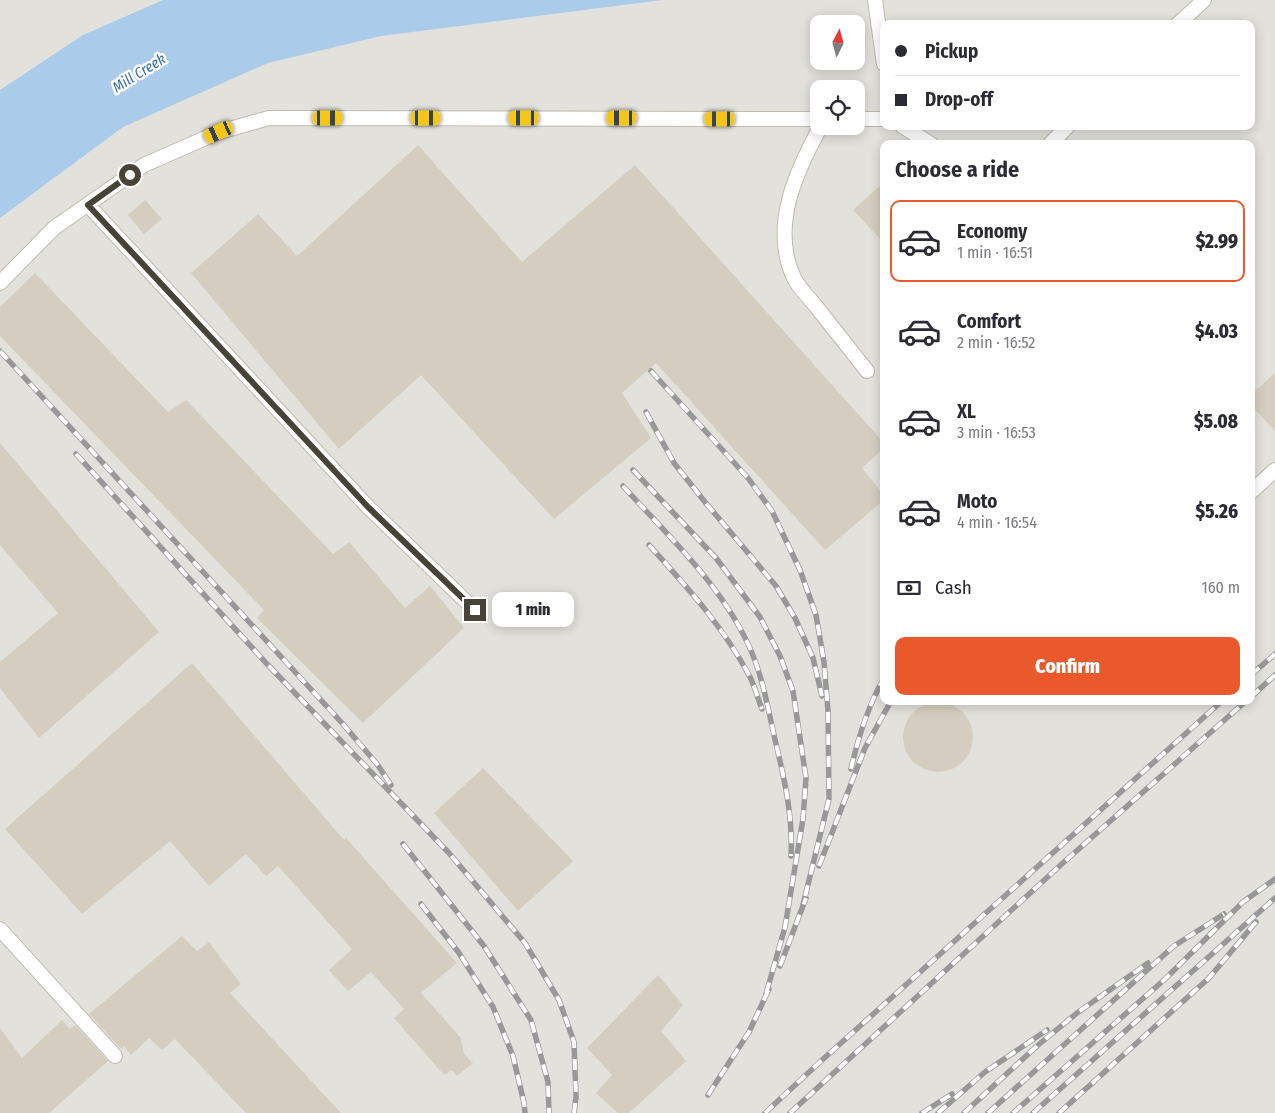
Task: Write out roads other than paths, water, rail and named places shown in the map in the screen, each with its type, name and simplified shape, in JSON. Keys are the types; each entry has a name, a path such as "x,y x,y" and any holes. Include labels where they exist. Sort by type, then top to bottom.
{"lane":[{"path":"875,0 880,30"},
{"path":"1182,20 1204,0"},
{"path":"0,283 54,228 144,165 219,132 269,118 810,119"},
{"path":"865,119 880,119"},
{"path":"908,130 924,140"},
{"path":"1054,140 1064,130"},
{"path":"817,135 796,176 788,204 784,228 786,258 795,280 867,372"},
{"path":"88,205 368,507 475,610"},
{"path":"1255,488 1275,470"},
{"path":"0,929 115,1056"}],"water":[{"name":"Mill Creek","path":"163,0 662,0 381,36 268,63 123,127 0,218 0,90 83,35"}],"railway":[{"path":"0,351 342,723 377,764 391,785"},
{"path":"651,371 748,478 772,511 800,570 816,615 824,662 828,711 829,799 803,905"},
{"path":"646,412 674,463 776,586 795,618 813,658 822,696"},
{"path":"76,454 267,664 449,853 525,943 559,1000 574,1042 576,1097 574,1113"},
{"path":"633,470 716,558 760,617 780,656 793,691 806,778 803,819 785,927 766,994"},
{"path":"623,486 695,564 727,607 741,629 752,653 763,687 785,786 790,814 791,856"},
{"path":"649,545 691,592 728,641 750,677 762,709"},
{"path":"1255,672 1275,654"},
{"path":"1255,693 1275,675"},
{"path":"851,769 864,722 880,686"},
{"path":"819,866 865,748 889,705"},
{"path":"765,1113 1218,705"},
{"path":"790,1113 1064,862 1241,705"},
{"path":"403,844 484,946 531,1020 548,1082 549,1113"},
{"path":"1013,1113 1164,980 1243,902 1275,879"},
{"path":"780,966 806,898"},
{"path":"1033,1113 1275,898"},
{"path":"421,904 459,953 493,1007 513,1056 525,1113"},
{"path":"988,1113 1174,946 1224,914"},
{"path":"1059,1113 1209,978 1256,922"},
{"path":"964,1113 1037,1046 1077,1013 1148,963"},
{"path":"708,1095 749,1032 769,989"},
{"path":"938,1113 985,1072 1047,1030"},
{"path":"922,1113 952,1094"}]}
